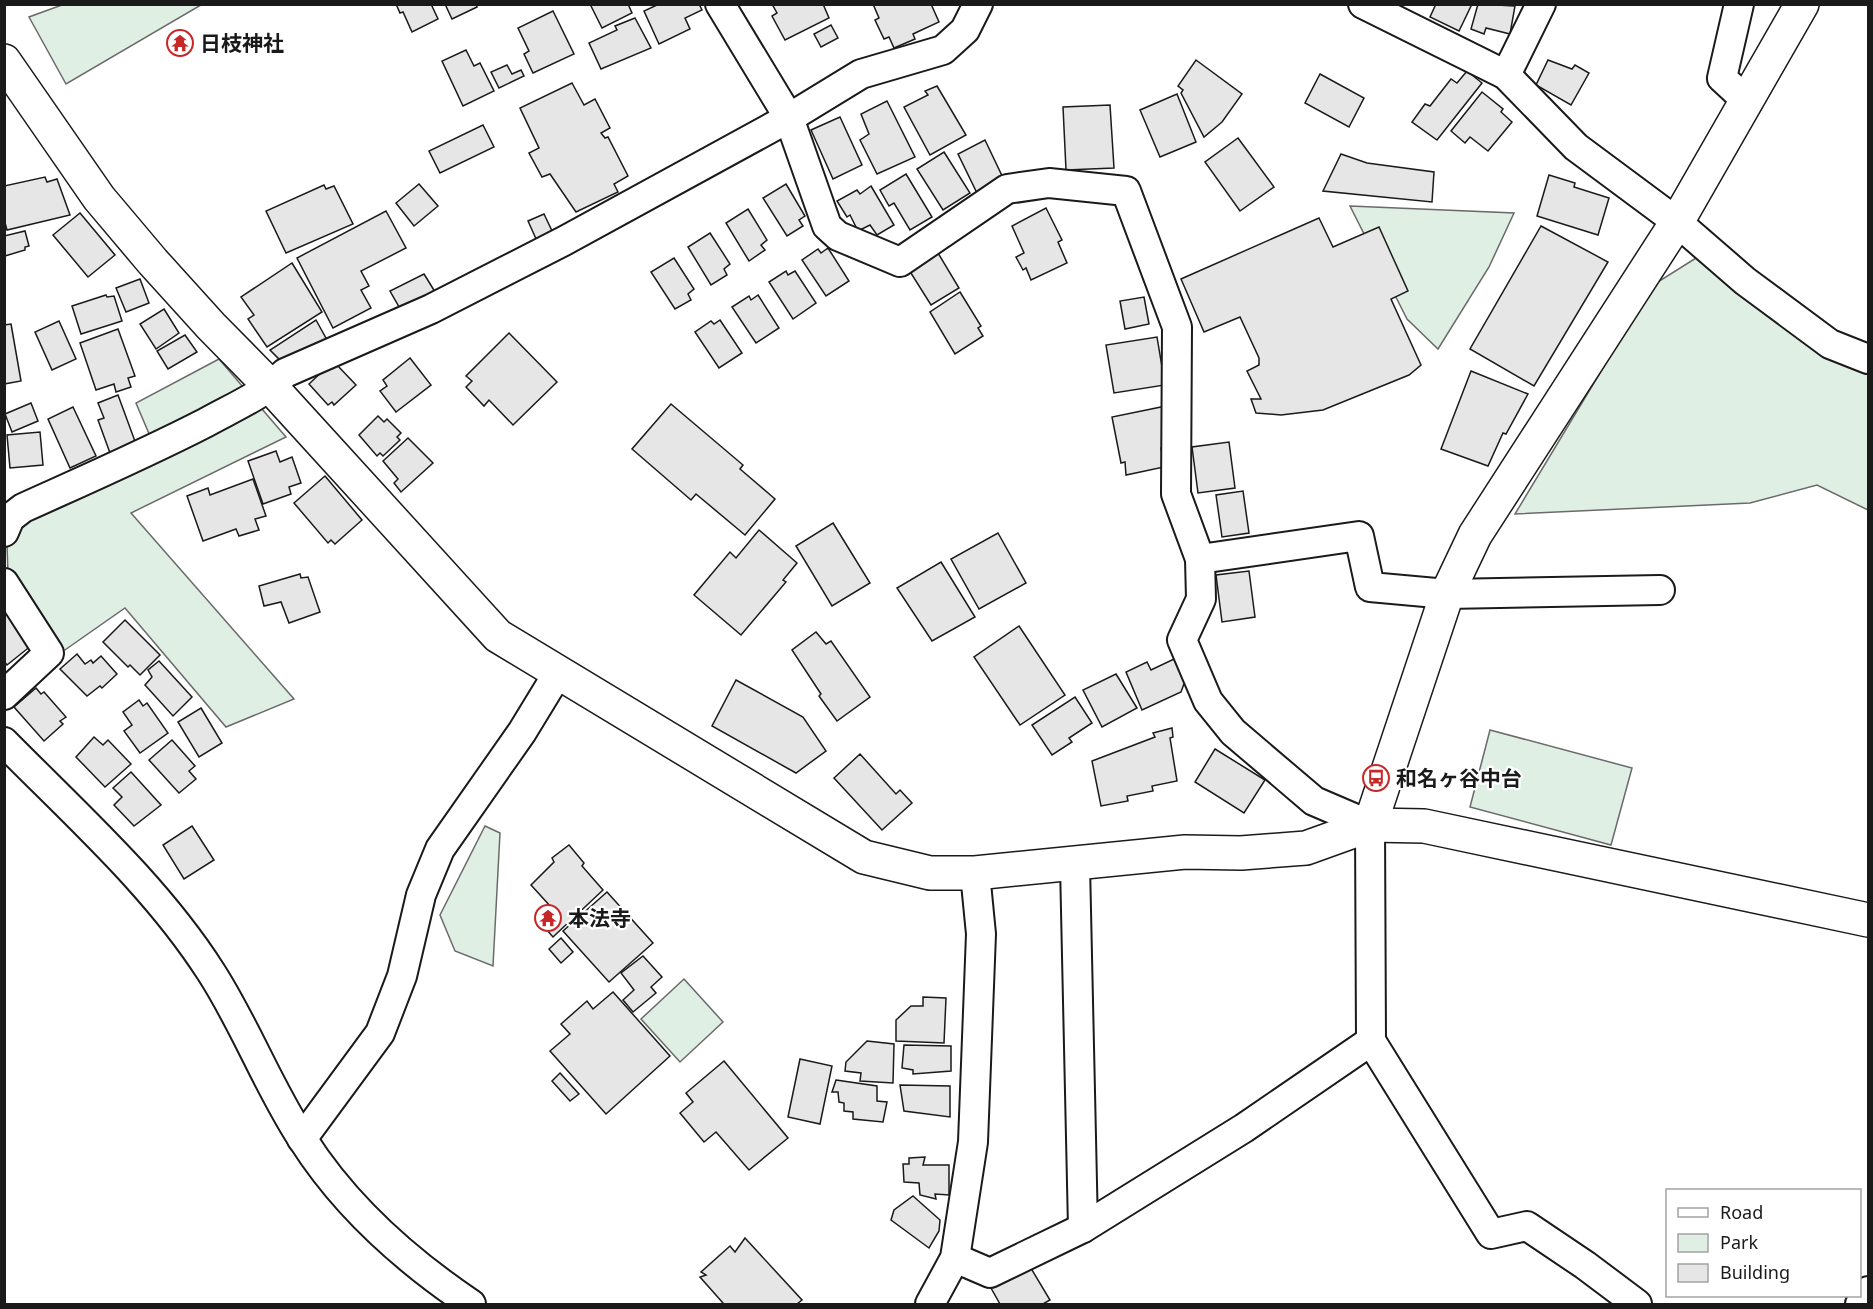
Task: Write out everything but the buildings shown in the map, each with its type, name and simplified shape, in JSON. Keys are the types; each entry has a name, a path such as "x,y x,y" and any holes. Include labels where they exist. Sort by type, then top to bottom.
{"street":[{"path":"720,4 789,118 827,226 838,236 900,262 1007,189 1049,183 1126,191 1176,327 1176,494 1200,559 1201,599 1182,640 1208,702 1233,732 1314,801 1370,825"},
{"path":"4,532 10,518 23,508 153,450 271,387 285,373 431,309 789,118 861,74 943,50 965,30 978,4"},
{"path":"1363,4 1506,75 1576,147 1677,222 1744,281 1830,344 1869,359"},
{"path":"1506,75 1541,4"},
{"path":"1739,4 1722,78 1748,102"},
{"path":"1637,1305 1585,1265 1527,1226 1491,1234 1371,1041 1370,825 1447,594 1486,517 1677,222 1748,102 1802,4"},
{"path":"4,60 99,198 211,326 271,387 498,636 864,857 930,873 975,873 1075,865 1185,852 1241,853 1306,848 1370,825 1424,826 1869,920"},
{"path":"1200,559 1359,536 1370,587 1447,594 1660,590"},
{"path":"4,583 49,653 4,695"},
{"path":"302,1139 380,1033 402,976 421,895 440,849 522,732 558,673"},
{"path":"4,742 134,875 211,971 302,1139 332,1180 373,1225 438,1282 471,1305"},
{"path":"1075,865 1083,1228"},
{"path":"930,1305 955,1258 973,1142 981,934 975,873"},
{"path":"955,1258 990,1273 1083,1228 1244,1128 1371,1041"},
{"path":"1860,1305 1869,1291"}],"green space":[{"path":"62,5 201,5 66,84 29,17"},
{"path":"1350,206 1514,213 1489,267 1438,349 1407,319"},
{"path":"1696,258 1823,352 1868,370 1868,510 1817,485 1750,503 1515,514 1653,285"},
{"path":"219,359 286,437 131,513 294,699 226,727 125,608 62,652 8,574 7,545 17,521 158,455 136,403"},
{"path":"1490,730 1632,768 1611,845 1470,807"},
{"path":"485,826 500,833 493,966 455,951 440,915"},
{"path":"684,979 723,1022 680,1062 641,1019"}],"place":[{"name":"日枝神社","path":"180,43"},
{"name":"和名ヶ谷中台","path":"1376,778"},
{"name":"本法寺","path":"548,918"}]}
